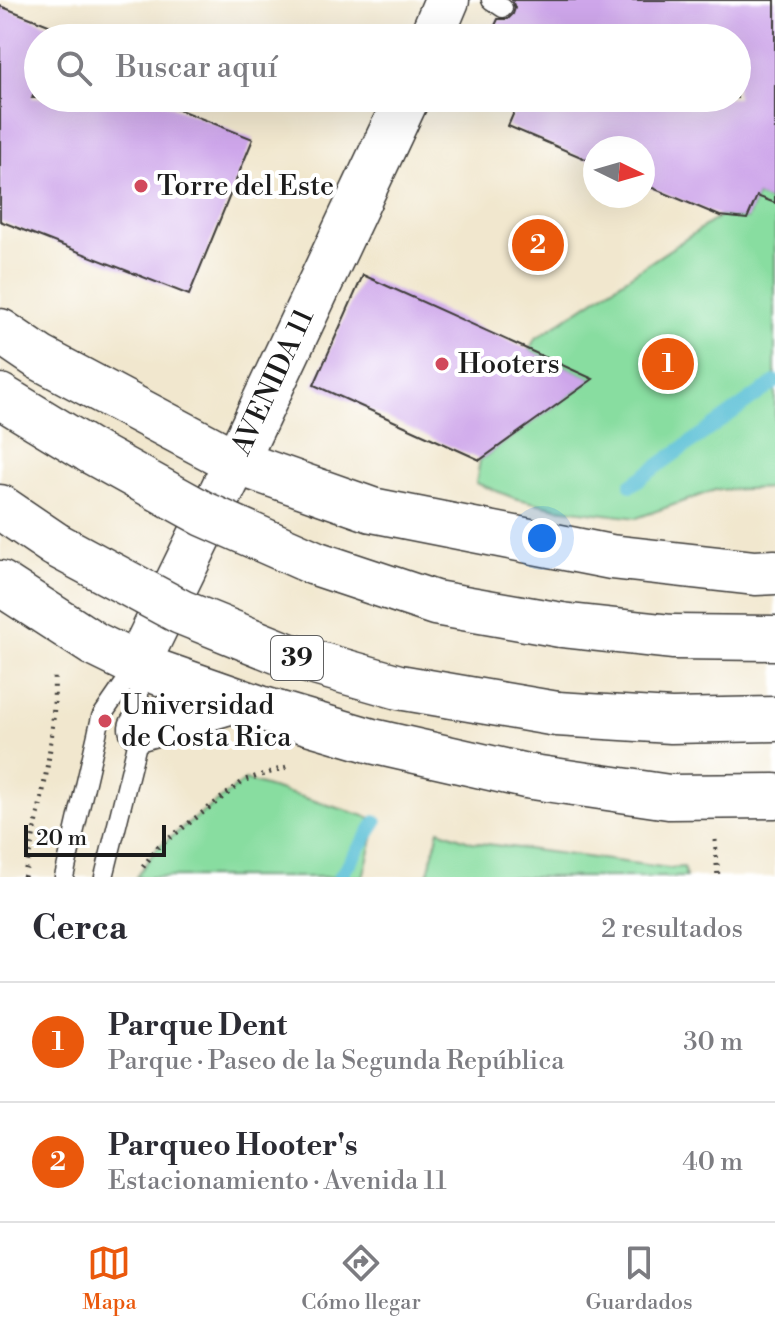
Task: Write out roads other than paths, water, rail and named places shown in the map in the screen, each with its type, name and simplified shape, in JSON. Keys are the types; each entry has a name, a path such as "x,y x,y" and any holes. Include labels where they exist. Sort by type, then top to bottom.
{"main road":[{"path":"437,24 447,0"},
{"name":"AVENIDA 11","path":"137,665 400,112"},
{"path":"0,331 40,358 236,462 372,510 611,557 755,573 775,572"},
{"path":"0,396 92,452 204,514 315,563 435,603 561,625 672,637 775,638"},
{"name":"39","path":"0,507 56,545 181,612 287,655 399,687 557,714 671,721 775,719"},
{"path":"0,583 94,644 137,665 236,700 372,741 526,776 669,797 775,796"},
{"path":"141,728 236,700"}],"lane":[{"path":"104,877 141,728 137,665"},
{"path":"64,877 101,717 137,665"}],"waterway":[{"path":"631,485 775,382"},
{"path":"340,877 376,822"}],"place":[{"name":"Torre del Este","path":"141,186"},
{"name":"Parqueo Hooter's","path":"538,245"},
{"name":"Hooters","path":"442,364"},
{"name":"Parque Dent","path":"668,364"},
{"name":"Universidad de Costa Rica","path":"105,721"}]}
